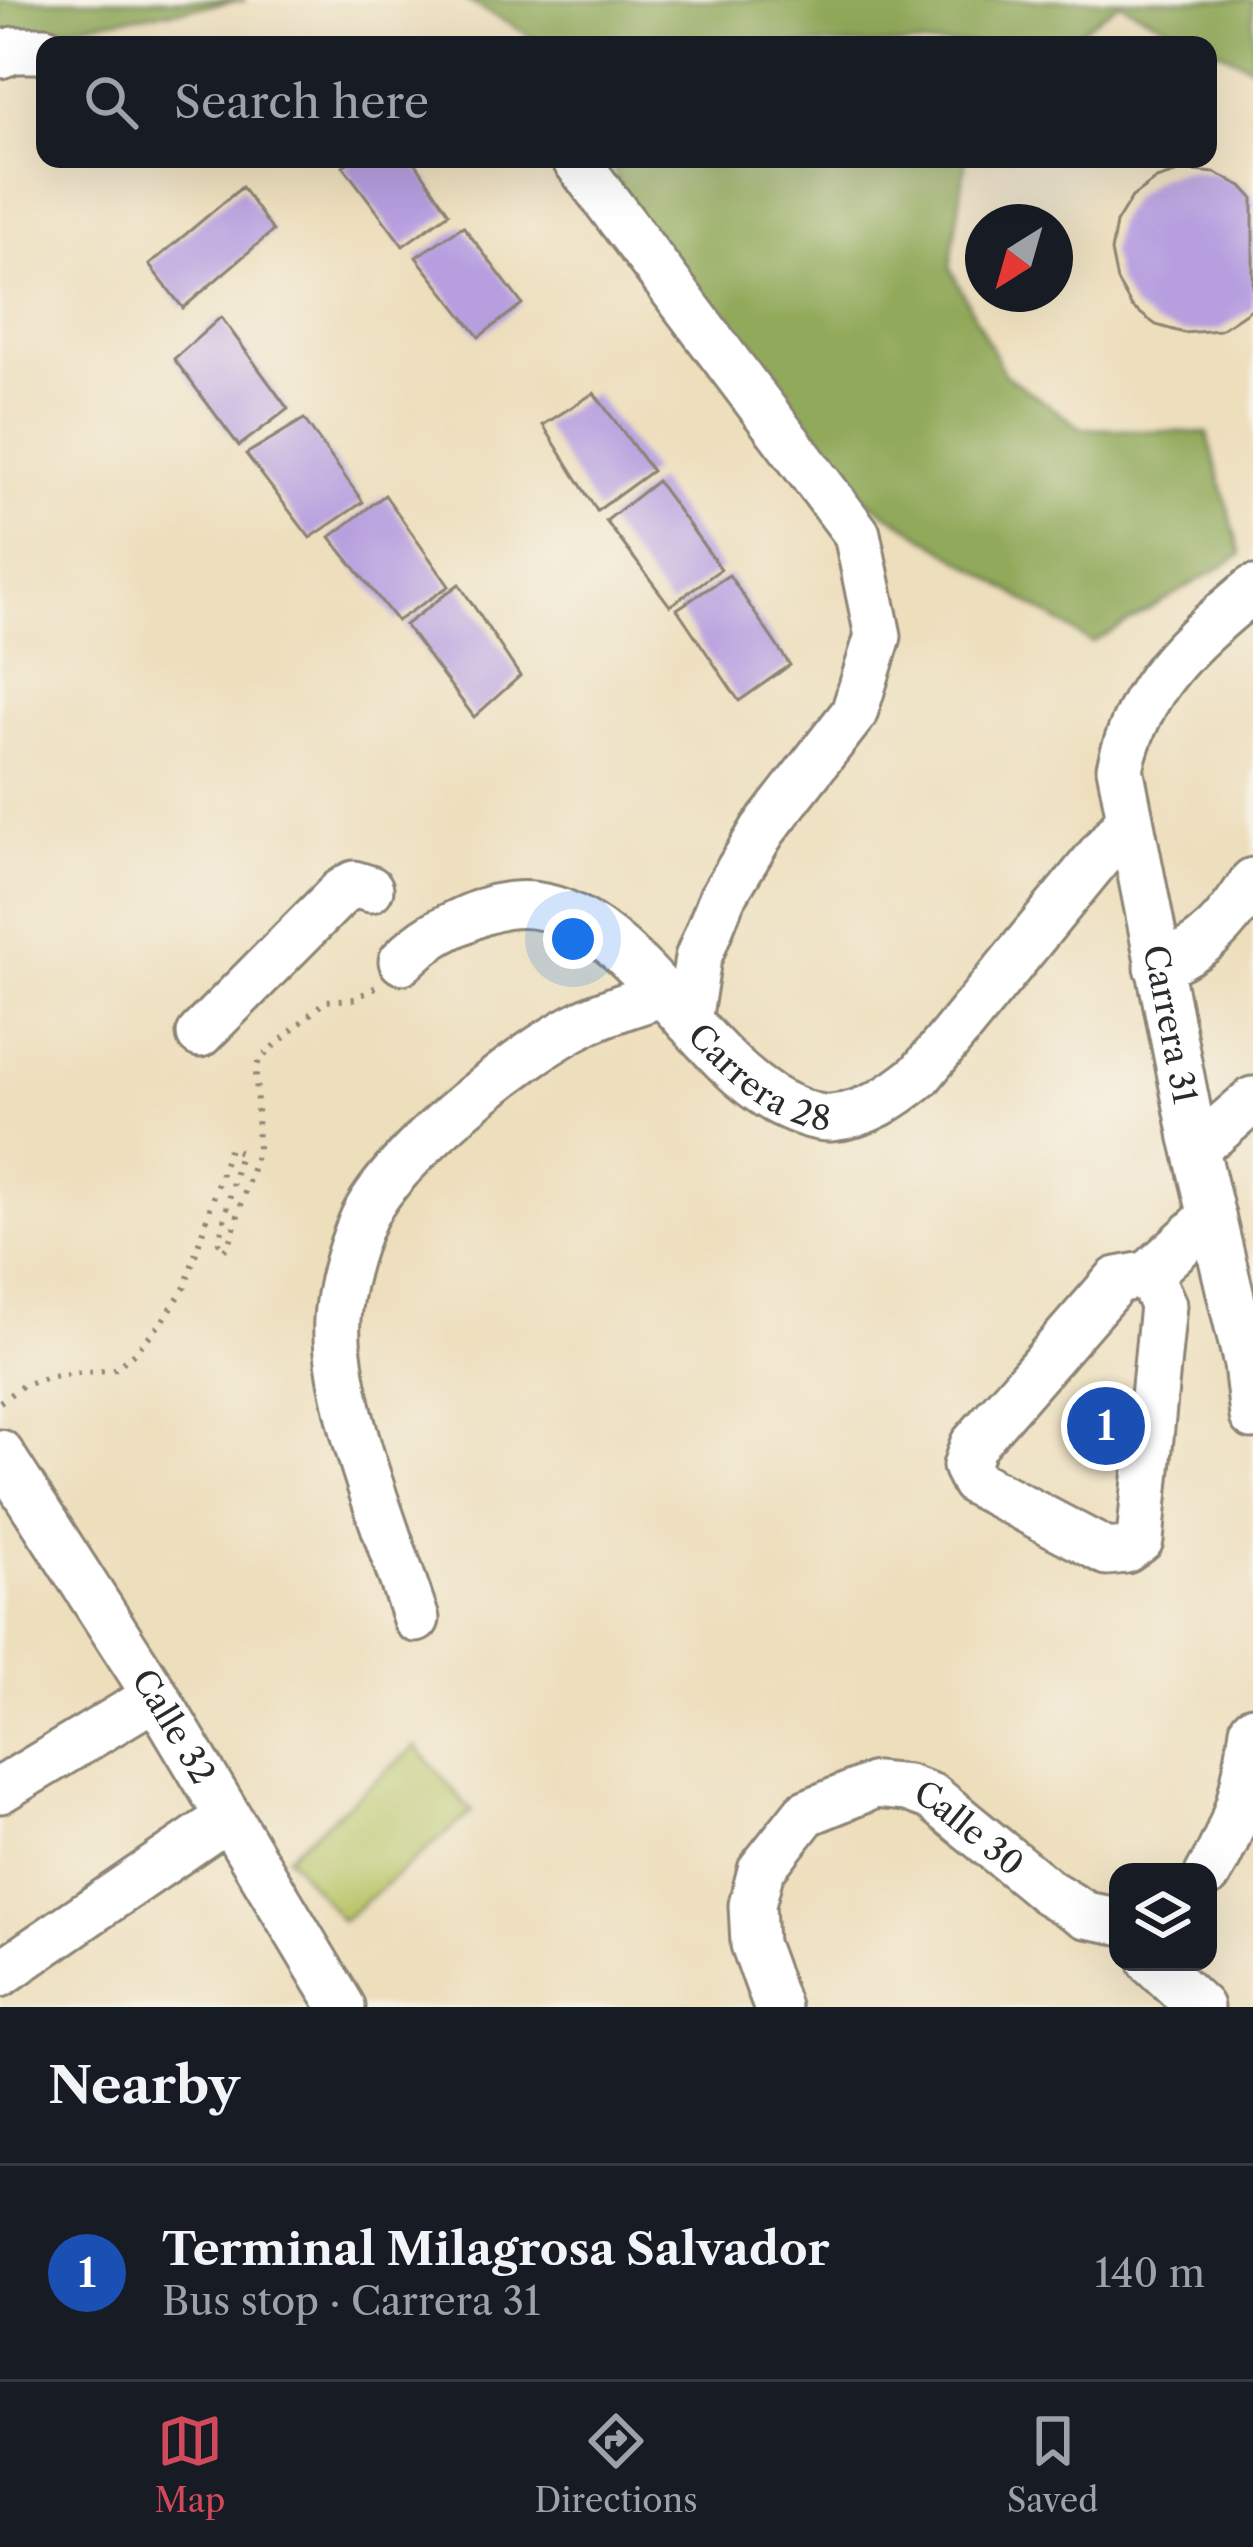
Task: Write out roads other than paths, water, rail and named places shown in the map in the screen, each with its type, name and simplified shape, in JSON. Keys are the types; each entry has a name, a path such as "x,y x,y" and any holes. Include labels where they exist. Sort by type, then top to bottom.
{"street":[{"path":"0,55 36,50"},
{"path":"416,1619 354,1427 340,1358 337,1318 363,1219 395,1173 516,1061 585,1022 675,1007 722,898 764,830 854,713 878,636 857,534 582,168"},
{"name":"Carrera 31","path":"1253,589 1184,646 1129,731 1120,768 1193,1137 1247,1364 1253,1416"},
{"name":"Carrera 28","path":"402,961 422,940 485,910 513,903 556,910 590,925 621,949 760,1094 826,1118 858,1113 889,1100 920,1075 1128,821"},
{"path":"1158,967 1203,945 1253,880"},
{"path":"200,1034 340,892 354,884 370,889"},
{"path":"1193,1137 1214,1134 1253,1100"},
{"path":"1149,1274 1162,1305 1140,1540 1126,1550 1107,1552 974,1482 966,1466 973,1445 1117,1280 1149,1274 1212,1216"},
{"name":"Calle 32","path":"0,1453 16,1508 156,1696 342,2007"},
{"path":"0,1790 156,1696"},
{"path":"1215,1863 1229,1840 1244,1792 1253,1729"},
{"name":"Calle 30","path":"777,2007 754,1945 752,1905 761,1870 806,1814 875,1785 907,1788 932,1797 1048,1892 1085,1915 1109,1919"},
{"path":"0,1974 226,1819"},
{"path":"1161,1971 1199,2007"}],"place":[{"name":"Terminal Milagrosa Salvador","path":"1106,1426"}]}
